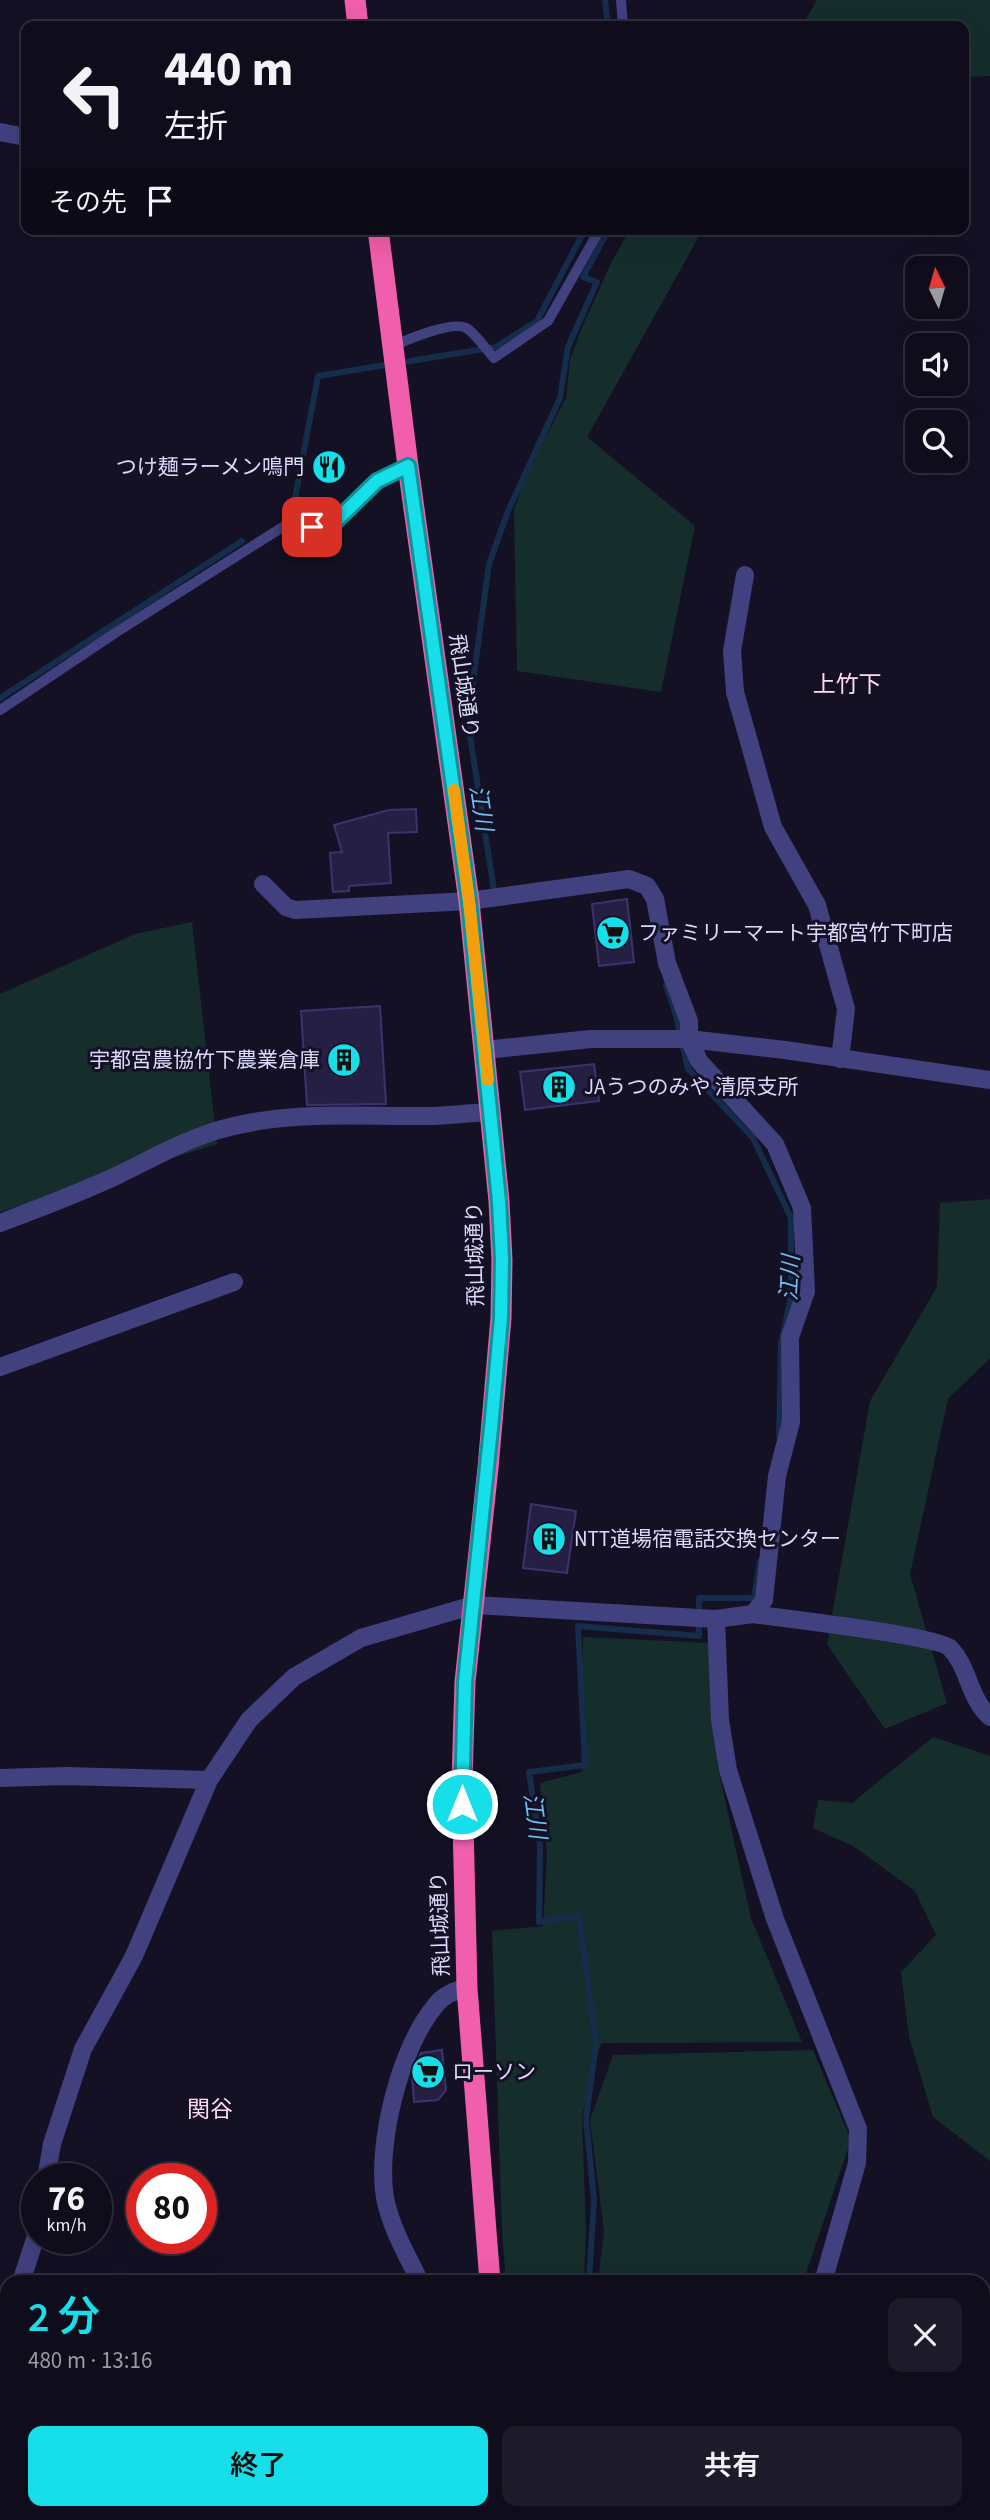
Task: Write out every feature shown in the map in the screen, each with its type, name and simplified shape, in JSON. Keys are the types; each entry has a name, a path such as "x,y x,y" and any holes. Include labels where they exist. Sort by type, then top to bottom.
{"highway":[{"path":"355,0 357,21"},
{"name":"飛山城通り","path":"379,235 469,901 502,1248 501,1318 465,1682 462,1781 467,1988 490,2275"}],"street":[{"path":"0,132 21,136"},
{"path":"745,575 732,651 735,692 773,827 817,905 821,918 846,1009 840,1059"},
{"path":"263,884 286,907 295,910 469,901 629,879 647,886 655,899 667,963 690,1021 689,1039 699,1061 775,1144 802,1208 806,1291 790,1337 791,1422 777,1476 764,1600 753,1614"},
{"path":"485,1050 591,1039 689,1039 785,1049 990,1080"},
{"path":"0,1223 56,1202 165,1150 217,1130 287,1117 356,1114 432,1116 491,1112"},
{"path":"0,1367 234,1282"},
{"path":"49,2163 52,2144 83,2049 134,1956 209,1780 249,1720 293,1677 361,1638 474,1605 716,1619 753,1614 897,1634 947,1645 960,1659 981,1709 990,1717"},
{"path":"716,1619 720,1720 727,1770 775,1919 859,2129 857,2163 825,2275"},
{"path":"0,1778 66,1776 209,1780"},
{"path":"417,2275 394,2228 385,2198 383,2161 395,2090 412,2041 436,2004 455,1991 467,1988"},
{"path":"23,2275 30,2254"}],"lane":[{"path":"621,0 623,21"},
{"path":"393,346 458,325 467,328 494,358 548,321 597,235"},
{"path":"0,710 277,530 286,525 332,525 377,481 408,466"}],"green space":[{"path":"817,0 990,0 990,76 969,77 969,21 805,21"},
{"path":"627,235 700,235 587,437 695,526 661,692 517,671 514,509 530,467 566,398 570,360 611,263"},
{"path":"192,922 217,1144 0,1212 0,994 135,934"},
{"path":"990,1199 990,1358 948,1399 910,1574 947,1703 885,1729 827,1644 870,1401 937,1287 940,1203"},
{"path":"583,1637 709,1643 718,1768 751,1918 802,2042 601,2043 582,2116 586,2230 584,2275 505,2275 492,1931 543,1926 547,1854 540,1783 582,1772"},
{"path":"933,1737 990,1756 990,2161 933,2117 909,2037 901,1972 936,1935 915,1891 853,1846 813,1828 818,1800 852,1803"},
{"path":"813,2050 851,2140 805,2275 599,2275 604,2231 590,2120 613,2055"}],"building":[{"path":"416,809 417,832 388,833 391,883 349,886 349,891 333,892 330,853 342,852 334,825 389,810"},
{"name":"ファミリーマート宇都宮竹下町店","path":"627,899 634,962 599,966 592,904"},
{"name":"宇都宮農協竹下農業倉庫","path":"380,1006 386,1104 307,1105 301,1011"},
{"name":"JAうつのみや 清原支所","path":"594,1064 599,1101 525,1110 520,1072"},
{"name":"NTT道場宿電話交換センター","path":"531,1504 576,1511 567,1573 523,1568"},
{"name":"ローソン","path":"442,2050 446,2090 438,2100 414,2102 412,2076 421,2053"}],"waterway":[{"name":"江川","path":"605,0 607,21"},
{"path":"293,509 318,376 496,347 537,321 582,235"},
{"name":"江川","path":"495,897 469,729 489,564 508,511 560,398 568,347 597,282 583,277 606,235"},
{"path":"0,698 242,541"},
{"name":"江川","path":"666,985 688,1069 753,1138 791,1218 791,1296 781,1344 779,1436"},
{"name":"江川","path":"589,2275 594,2199 586,2119 596,2043 579,1916 539,1922 540,1846 529,1772 585,1765 578,1626 699,1636 699,1598 754,1598 760,1561"}],"slow traffic":[{"path":"454,790 488,1080"}],"place":[{"name":"つけ麺ラーメン鳴門","path":"329,467"},
{"name":"ファミリーマート宇都宮竹下町店","path":"613,933"},
{"name":"宇都宮農協竹下農業倉庫","path":"344,1060"},
{"name":"JAうつのみや 清原支所","path":"559,1087"},
{"name":"NTT道場宿電話交換センター","path":"549,1539"},
{"name":"ローソン","path":"428,2072"}],"district":[{"name":"上竹下","path":"847,684"},
{"name":"関谷","path":"210,2109"}],"route":[{"path":"312,527 332,525 377,481 408,466 469,901 489,1091 502,1259 501,1318 465,1682 462,1804"}]}
